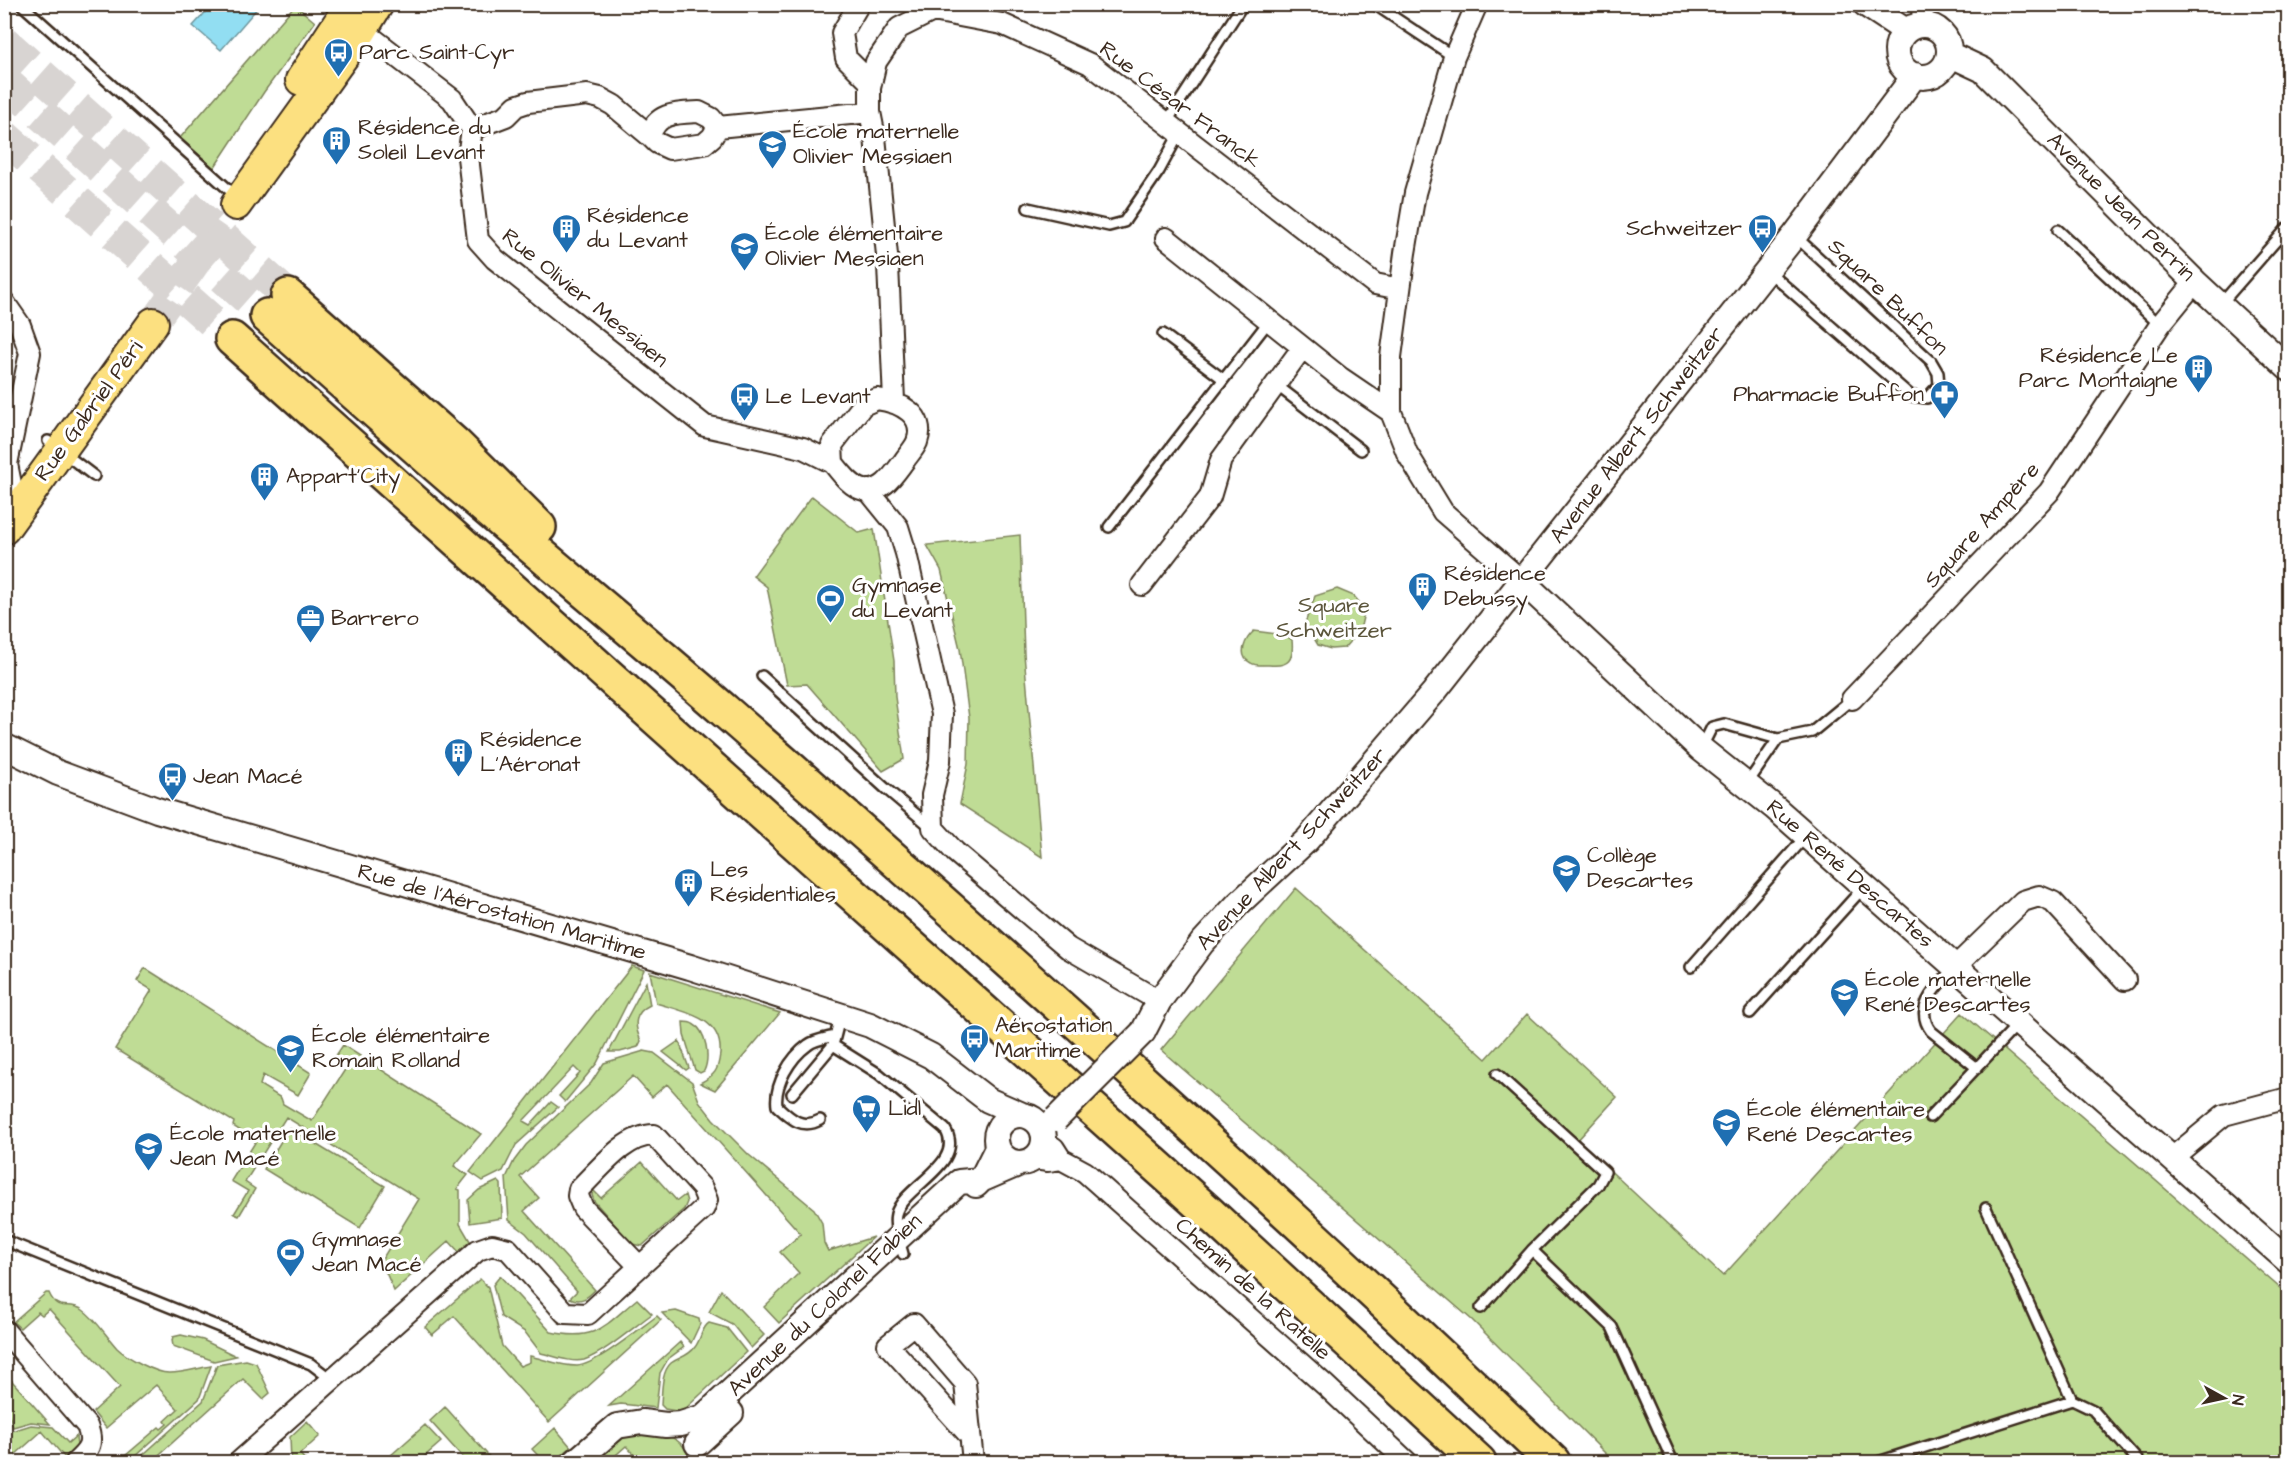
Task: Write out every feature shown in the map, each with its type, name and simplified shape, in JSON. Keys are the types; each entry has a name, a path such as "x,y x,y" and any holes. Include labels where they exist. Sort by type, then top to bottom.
{"highway":[{"path":"278,306 446,474 723,710 1242,1171 1411,1326 1553,1462"},
{"path":"232,339 1199,1204 1479,1462"}],"main road":[{"path":"230,196 359,13 378,4"},
{"name":"Rue Gabriel Péri","path":"4,529 14,496 54,446 146,317"}],"street":[{"path":"859,4 842,33 843,41 846,58 871,83"},
{"path":"1477,4 1454,57 1415,193 1391,357 1391,412 1407,453 1443,512 1522,581"},
{"path":"1865,4 1917,20 1943,33 1947,40 1949,54 1947,62 1937,73 1922,77 1914,75 1902,66 1897,52 1901,37 1917,20"},
{"name":"Rue César Franck","path":"894,401 888,265 870,112 871,83 876,62 899,28 933,11 960,11 1002,24 1090,64 1375,284 1400,289"},
{"path":"359,13 452,99 472,129 506,116 516,106 528,102 587,95 600,98 613,105 657,144 670,149 704,144 718,127"},
{"name":"Avenue Jean Perrin","path":"1949,54 1983,70 2195,282 2289,368"},
{"name":"Avenue Albert Schweitzer","path":"1138,1027 1202,943 1230,913 1307,840 1434,692 1795,235 1914,75"},
{"path":"650,136 657,121 668,114 699,112 711,118 718,127"},
{"path":"718,127 870,112"},
{"name":"Rue Olivier Messiaen","path":"472,129 468,157 478,240 495,258 705,426 832,454"},
{"path":"1166,238 1302,348 1391,412"},
{"name":"Square Ampère","path":"1852,699 2049,492 2160,326 2195,282"},
{"path":"4,302 20,325 30,353 8,464 14,496"},
{"path":"1142,585 1210,497 1221,460 1302,348"},
{"path":"877,399 894,401 916,418 920,430 916,445 893,476 881,487 868,490 858,488 832,454 863,405 877,399"},
{"path":"891,517 893,476"},
{"path":"868,490 898,527 906,553 942,714 940,761 932,795 933,828 956,852 1068,948 1160,1001"},
{"name":"Rue René Descartes","path":"1522,581 1701,749 1747,784 2289,1261"},
{"name":"Rue de l'Aérostation Maritime","path":"4,746 58,773 157,810 690,967 836,1032 890,1035 931,1056 988,1100 993,1114 1032,1131"},
{"path":"1956,966 2023,901 2039,896 2053,902 2125,980"},
{"name":"Avenue du Colonel Fabien","path":"575,1462 617,1426 642,1422 681,1424 703,1417 981,1180 1138,1027"},
{"path":"2172,1158 2224,1115 2289,1098"},
{"name":"Avenue du Colonel Fabien","path":"981,1180 997,1148 996,1136 1032,1131"},
{"name":"Chemin de la Ratelle","path":"1032,1131 1048,1161 1061,1159 1085,1172 1325,1385 1407,1462"},
{"path":"239,1462 478,1250 492,1245 508,1249 565,1313 588,1314 704,1208 707,1200 702,1188 654,1135 643,1135 630,1141 579,1189 578,1196 583,1209 639,1266"},
{"name":"Avenue du Colonel Fabien","path":"666,1425 688,1435 699,1453 901,1246"},
{"path":"970,1436 888,1345 914,1324 965,1383 973,1462"},
{"path":"4,1330 87,1426 92,1438 89,1450 76,1462"}],"lane":[{"path":"21,4 230,196"},
{"path":"1028,208 1109,226 1124,222 1159,171 1173,129 1243,4"},
{"path":"1374,4 1454,57"},
{"path":"2220,305 2289,227"},
{"path":"2058,230 2160,326"},
{"name":"Square Buffon","path":"1767,270 1911,396 1927,398 1939,385 1938,374 1931,361 1795,235"},
{"path":"1109,527 1269,321"},
{"path":"1162,334 1223,379"},
{"path":"1275,384 1361,450"},
{"path":"54,446 94,476"},
{"path":"762,676 885,788 933,828"},
{"path":"1701,749 1712,727 1724,724 1778,739 1812,732 1852,699"},
{"path":"1747,784 1778,739"},
{"path":"1691,967 1806,836"},
{"path":"1750,1013 1864,887"},
{"path":"1956,966 1929,995 1924,1012 1925,1023 1931,1031 1977,1068"},
{"path":"1930,1117 2019,1023"},
{"path":"792,1094 836,1032"},
{"path":"820,1120 808,1125 801,1124 777,1106 775,1094 782,1076 809,1044 836,1032"},
{"path":"836,1032 879,1074 945,1129 950,1137 949,1148 941,1164 898,1206 895,1217 901,1246"},
{"path":"1481,1308 1532,1250 1598,1185 1605,1172 1497,1074"},
{"path":"1986,1208 2072,1400 2093,1410 2139,1462"},
{"path":"4,1240 311,1364 332,1380"},
{"path":"1532,1250 1612,1327 1673,1462"},
{"path":"1878,1462 2072,1400"}],"green space":[{"path":"295,5 315,22 264,92 214,168 180,138"},
{"name":"Gymnase du Levant","path":"812,496 859,533 874,529 894,661 895,697 904,759 883,771 807,684 787,685 767,587 753,576"},
{"path":"1020,535 1024,654 1042,857 960,804 968,764 969,718 960,649 941,570 927,545"},
{"name":"Square Schweitzer","path":"1337,589 1354,596 1365,609 1360,630 1344,648 1331,649 1318,645 1305,623 1315,596"},
{"path":"1254,631 1285,635 1292,640 1292,653 1289,661 1281,665 1260,665 1246,660 1244,647"},
{"path":"1296,888 1486,1059 1527,1014 1617,1097 1576,1142 1601,1162 1723,1276 1962,1013 2288,1295 2288,1462 1614,1462 1472,1320 1161,1050"},
{"path":"632,966 644,970 597,1063 565,1102 559,1096 580,1073 574,1067 523,1121 530,1125 551,1102 558,1107 516,1145 503,1171 483,1181 470,1172"},
{"name":"École élémentaire Romain Rolland","path":"145,968 311,1073 298,1095 263,1075 260,1085 281,1098 283,1104 312,1121 348,1065 335,1057 343,1045 481,1134 454,1166 468,1175 457,1189 460,1190 460,1224 470,1241 459,1252 449,1241 394,1291 381,1261 419,1199 286,1117 245,1182 255,1189 239,1216 234,1214 248,1191 231,1181 256,1141 233,1126 234,1122 115,1049 152,990 137,981"},
{"path":"650,972 780,1013 715,1090 700,1083 715,1072 718,1065 719,1042 715,1032 700,1018 656,1003"},
{"path":"646,982 650,1005 640,1012 636,1020 641,1041 638,1047 620,1052 609,1052"},
{"path":"683,1022 698,1027 706,1045 706,1066 700,1073 695,1070 684,1035"},
{"path":"679,1041 689,1068 686,1070 663,1052"},
{"path":"644,1051 654,1053 692,1082 699,1101 713,1119 749,1155 814,1209 822,1223 824,1243 828,1251 873,1237 779,1323 764,1307 799,1273 780,1252 801,1234 667,1084 652,1097 633,1076 520,1177 539,1198 524,1211 595,1290 581,1300 570,1298 577,1291 526,1233 509,1220 506,1178 514,1161 526,1145 591,1083 604,1063"},
{"path":"289,1128 385,1186 360,1228 264,1169"},
{"path":"642,1162 677,1201 685,1195 687,1202 684,1209 642,1246 632,1244 594,1201 592,1195 593,1190 601,1198"},
{"path":"498,1181 501,1184 502,1218 470,1223 468,1200 479,1190"},
{"path":"500,1276 551,1332 567,1335 590,1333 608,1324 637,1299 652,1314 592,1357 579,1361 562,1359 541,1353 525,1332 501,1317 493,1285"},
{"path":"480,1279 488,1287 502,1346 520,1366 530,1362 530,1356 565,1365 585,1364 606,1353 657,1316 661,1320 549,1422 454,1316 432,1335 425,1327"},
{"path":"721,1290 764,1335 751,1348 732,1324 709,1312"},
{"path":"46,1293 49,1293 52,1299 60,1305 78,1307 83,1310 121,1352 150,1368 170,1373 211,1366 199,1399 134,1457 126,1459 125,1456 159,1427 161,1429 167,1424 165,1421 178,1409 156,1385 106,1428 93,1412 120,1387 49,1309 42,1315 38,1312 20,1328 13,1322"},
{"path":"676,1311 699,1319 700,1324 691,1343 662,1313"},
{"path":"709,1323 727,1328 746,1352 681,1412 665,1409 661,1405 665,1372 671,1363 692,1350"},
{"path":"181,1335 203,1340 236,1356 214,1361 173,1346 173,1337"},
{"path":"680,1342 684,1347 668,1359 660,1373 656,1408 621,1404 609,1406"},
{"path":"246,1360 256,1363 270,1393 263,1399 243,1379 151,1462 135,1462 203,1401 217,1365"},
{"path":"5,1373 50,1424 31,1422 13,1427 5,1403"},
{"path":"445,1407 494,1462 467,1462 430,1421"},
{"path":"307,1421 320,1436 300,1454 307,1462 291,1462 290,1437"},
{"path":"31,1425 53,1427 68,1443 76,1436 77,1446 65,1458 42,1431 5,1462 5,1438 12,1431"},
{"path":"425,1425 441,1442 418,1462 396,1462 390,1456"},
{"path":"555,1428 571,1447 554,1462 544,1462 532,1449"},
{"path":"627,1433 657,1434 674,1439 681,1444 692,1462 641,1462 626,1446 608,1462 582,1462"}],"water":[{"path":"212,5 260,5 221,50 193,26"}],"tunnel":[{"path":"4,42 288,296"},
{"path":"4,81 267,316"},
{"path":"4,136 232,339"},
{"path":"153,323 236,205"}],"place":[{"name":"Parc Saint-Cyr","path":"338,78"},
{"name":"Résidence du Soleil Levant","path":"337,166"},
{"name":"École maternelle Olivier Messiaen","path":"772,170"},
{"name":"Résidence du Levant","path":"566,254"},
{"name":"Schweitzer","path":"1763,254"},
{"name":"École élémentaire Olivier Messiaen","path":"744,272"},
{"name":"Résidence Le Parc Montaigne","path":"2199,394"},
{"name":"Pharmacie Buffon","path":"1945,420"},
{"name":"Le Levant","path":"744,422"},
{"name":"Appart’City","path":"265,502"},
{"name":"Résidence Debussy","path":"1423,612"},
{"name":"Gymnase du Levant","path":"831,624"},
{"name":"Barrero","path":"310,644"},
{"name":"Résidence L'Aéronat","path":"459,778"},
{"name":"Jean Macé","path":"172,802"},
{"name":"Collège Descartes","path":"1566,894"},
{"name":"Les Résidentiales","path":"689,908"},
{"name":"École maternelle René Descartes","path":"1844,1018"},
{"name":"Aérostation Maritime","path":"974,1064"},
{"name":"École élémentaire Romain Rolland","path":"291,1074"},
{"name":"Lidl","path":"867,1134"},
{"name":"École élémentaire René Descartes","path":"1726,1148"},
{"name":"École maternelle Jean Macé","path":"149,1172"},
{"name":"Gymnase Jean Macé","path":"291,1278"}]}
